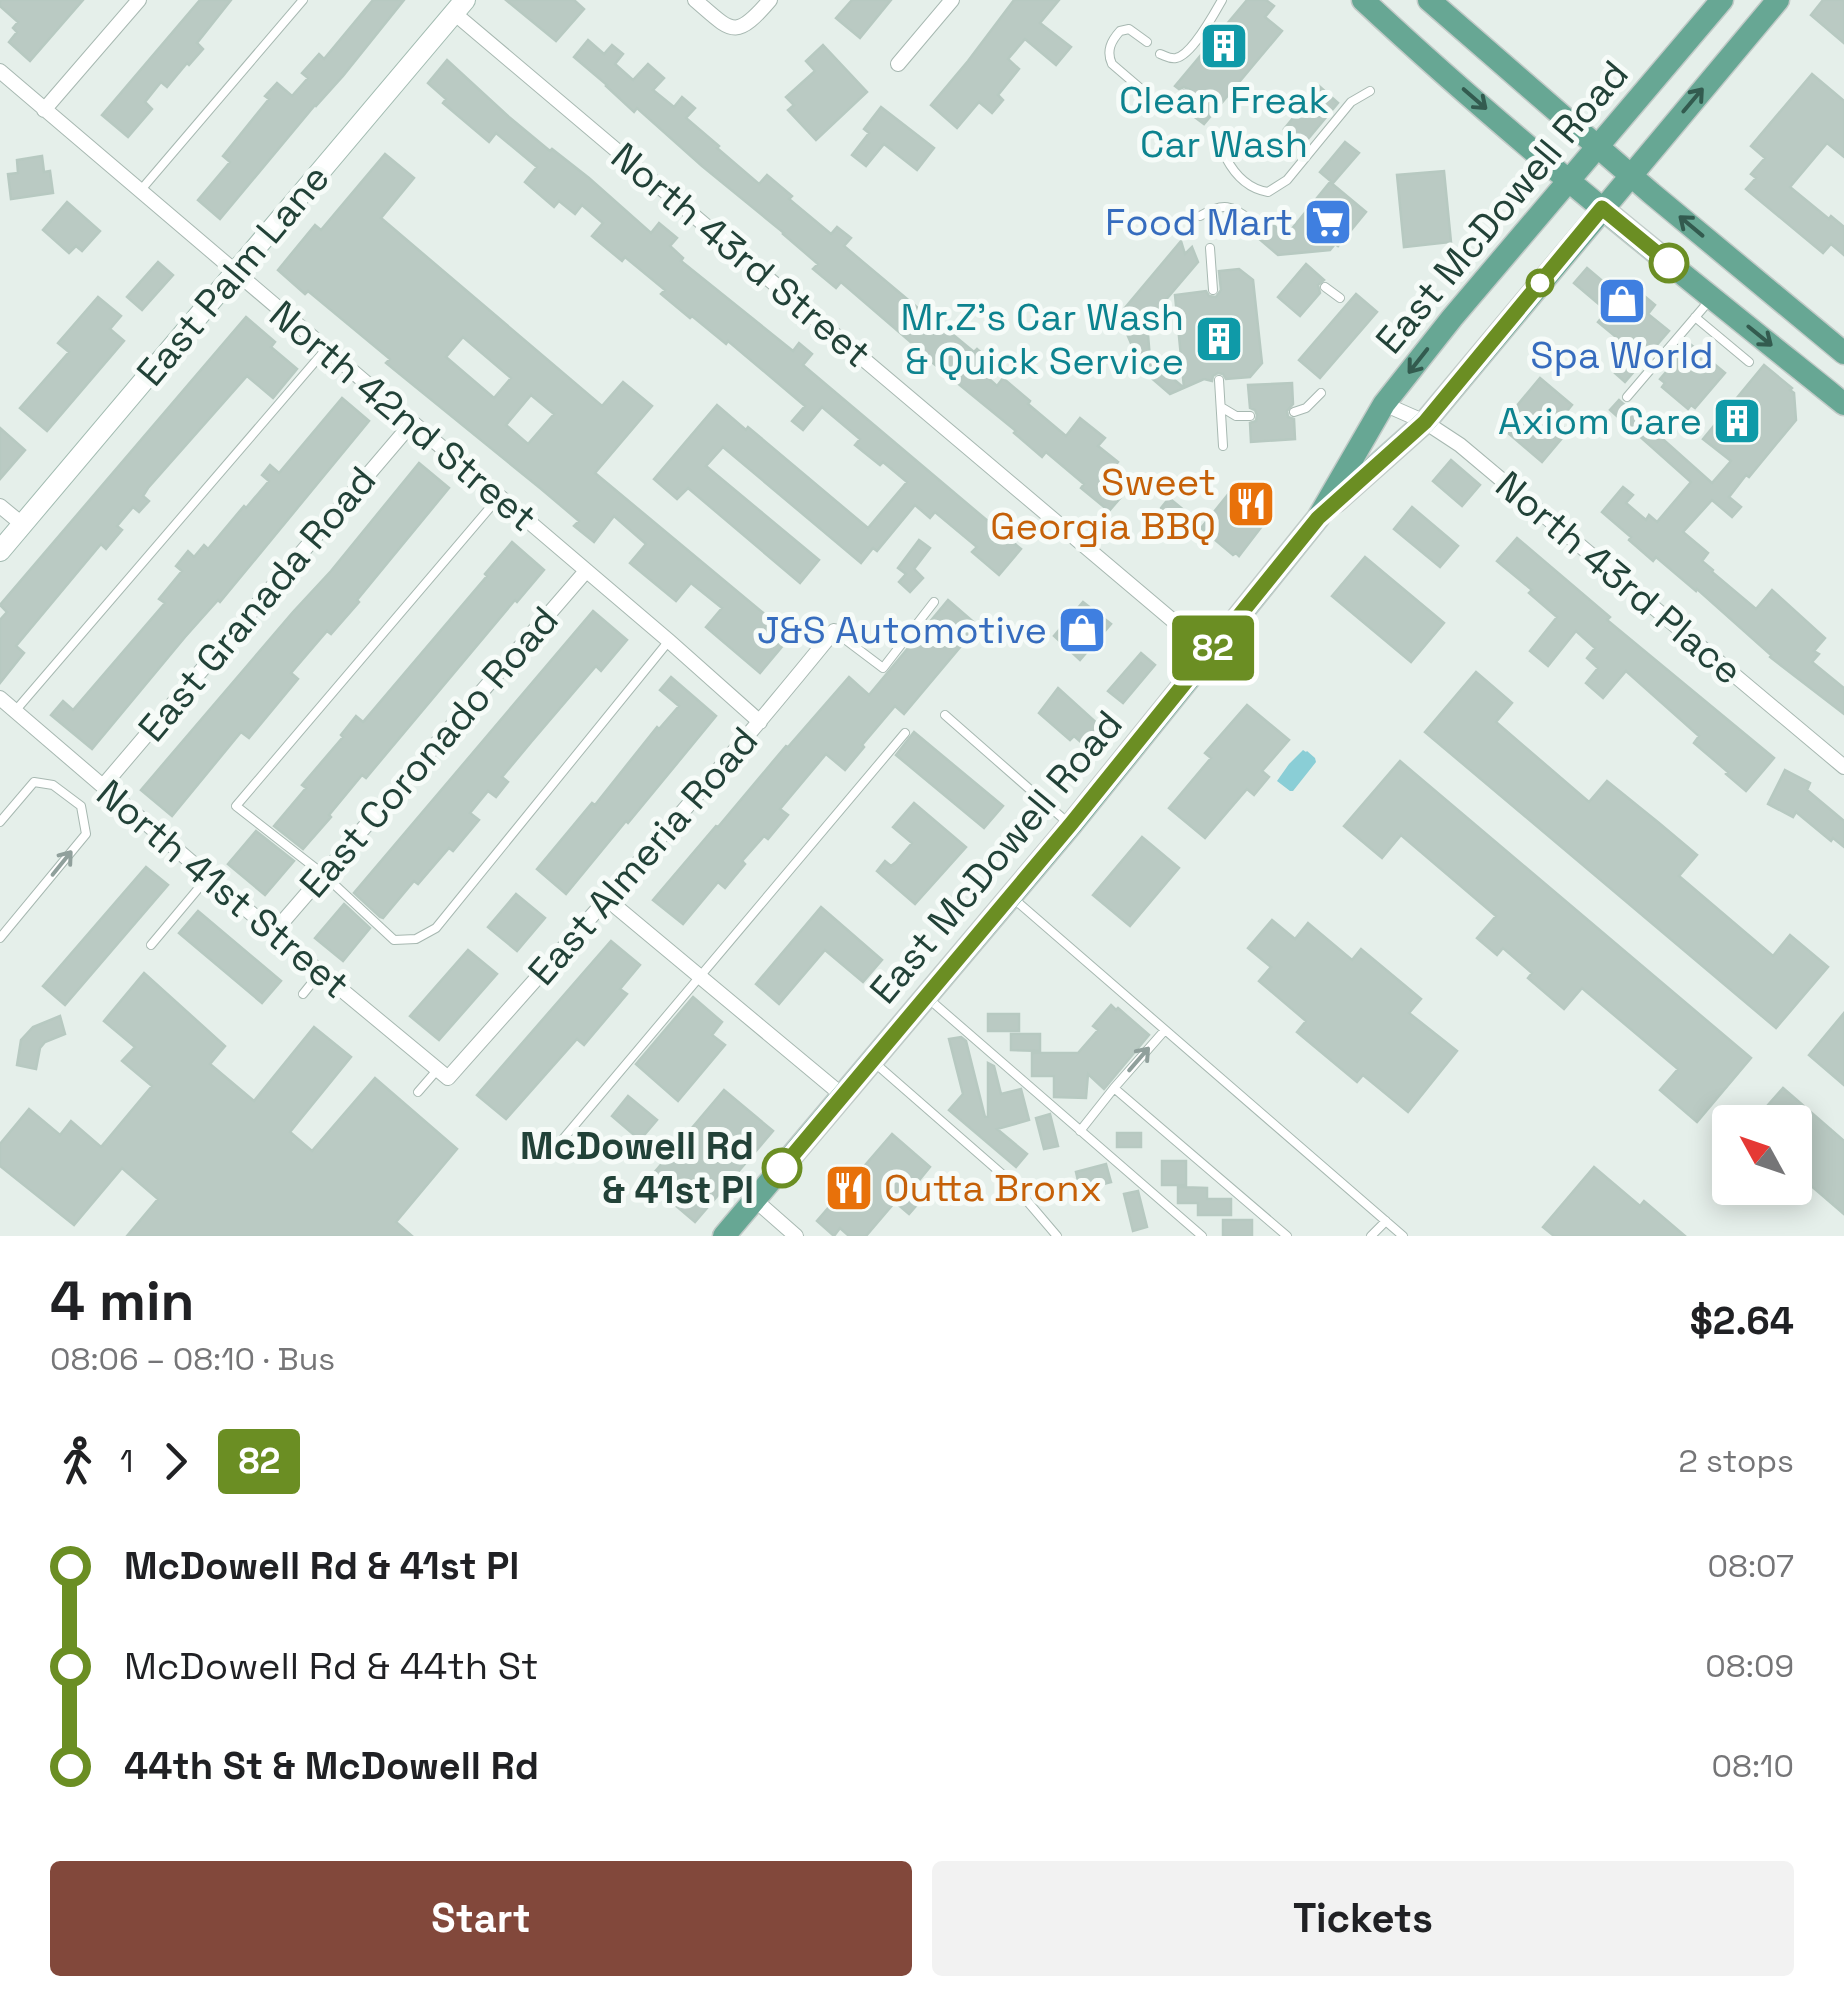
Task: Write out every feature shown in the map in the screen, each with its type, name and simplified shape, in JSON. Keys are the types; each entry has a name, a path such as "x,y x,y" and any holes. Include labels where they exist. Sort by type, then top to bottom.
{"main road":[{"path":"1363,0 1602,208 1844,404"},
{"path":"1429,0 1630,175 1844,353"},
{"name":"East McDowell Road","path":"724,1236 1071,824 1210,652 1318,518 1384,404 1452,318 1722,0"},
{"name":"East McDowell Road","path":"1318,518 1425,422 1778,0"}],"street":[{"path":"44,110 140,0"},
{"path":"695,0 725,26 737,28 750,23 770,0"},
{"path":"898,64 952,0"},
{"name":"East Palm Lane","path":"0,551 460,6"},
{"name":"North 43rd Street","path":"460,6 1210,652"},
{"name":"North 42nd Street","path":"0,71 760,722"},
{"name":"North 43rd Place","path":"1384,404 1425,422 1460,445 1844,768"},
{"name":"East Granada Road","path":"103,786 412,423"},
{"path":"0,506 22,524"},
{"name":"East Coronado Road","path":"273,933 586,571"},
{"name":"East Almeria Road","path":"443,1073 608,900 834,631"},
{"name":"North 41st Street","path":"0,698 320,973 443,1073"},
{"path":"608,900 842,1096"},
{"path":"755,1200 796,1236"}],"lane":[{"path":"140,192 303,0"},
{"path":"1160,54 1178,58 1189,50 1222,0"},
{"path":"1147,42 1129,30 1120,31 1110,48 1112,64 1160,106 1176,104 1185,94"},
{"path":"1233,137 1226,158 1232,170 1258,190 1268,192 1287,180 1351,102 1370,91"},
{"path":"1200,216 1214,208 1232,207 1256,224"},
{"path":"1210,248 1213,290"},
{"path":"1325,287 1340,298"},
{"path":"1627,397 1712,298"},
{"path":"1695,316 1750,362"},
{"path":"16,711 326,349"},
{"path":"1219,380 1223,446"},
{"path":"1294,412 1306,408 1321,394"},
{"path":"1221,407 1236,416 1250,416"},
{"path":"499,497 236,806 323,874 394,940 416,938 436,928 668,641"},
{"path":"834,631 883,668 934,602"},
{"path":"944,715 1071,824"},
{"path":"547,1158 905,733"},
{"path":"0,822 34,782 53,785 80,806 86,834 0,938"},
{"path":"151,945 208,877"},
{"path":"1011,896 1403,1236"},
{"path":"303,994 320,973"},
{"path":"926,996 1202,1236"},
{"path":"1080,1131 1165,1030"},
{"path":"872,1061 1010,1181 1057,1236"},
{"path":"418,1092 443,1073"},
{"path":"1114,1088 1287,1236"},
{"path":"1371,1236 1386,1221"}],"water":[{"path":"1303,750 1316,762 1290,791 1277,781"}],"building":[{"path":"0,0 83,0 30,61 9,42 17,32 13,28 18,22 0,6"},
{"path":"200,0 231,0 197,43 203,49 167,87 161,82 145,102 152,109 128,137 102,115"},
{"path":"373,0 404,0 220,219 198,200 230,162 223,156 269,99 265,96 277,83 292,96 308,78 302,73 319,54 324,59"},
{"path":"506,0 574,0 584,9 556,41"},
{"path":"852,0 891,0 860,38 836,18"},
{"path":"1014,0 1059,0 1040,23 1071,47 1056,65 1025,39 1008,59 1019,69 998,95 1003,100 992,113 979,102 957,128 931,105"},
{"path":"1247,0 1266,0 1274,6 1265,17 1282,31 1204,124 1192,115 1199,106 1190,99 1191,90 1175,86"},
{"path":"1823,0 1844,0 1844,43 1811,15"},
{"path":"588,40 604,54 612,45 623,54 615,64 633,80 648,64 664,78 653,90 674,107 682,97 695,108 686,118 759,184 767,175 831,234 837,227 851,238 844,246 944,330 987,358 978,369 997,386 1003,378 1066,436 1080,418 1105,438 1098,446 1118,462 1110,472 1129,488 1109,511 1081,488 1084,484 1046,452 1042,457 841,282 836,288 813,269 818,264 784,233 637,108 634,112 574,57"},
{"path":"823,45 867,92 816,140 788,110 794,105 786,97 815,71 806,61"},
{"path":"447,60 509,117 589,178 651,233 659,223 677,238 670,246 683,258 681,261 793,351 799,343 812,354 803,365 1021,549 999,575 972,552 977,547 935,512 930,518 915,505 877,551 873,548 861,563 723,447 706,466 819,560 800,583 688,488 677,499 654,479 717,405 868,528 907,482 855,445 860,439 822,407 803,430 792,421 805,406 728,341 726,344 661,294 665,290 625,257 622,261 592,236 603,223 582,205 575,214 559,201 554,207 525,182 537,167 496,133 489,142 443,103 446,99 428,83"},
{"path":"1812,74 1844,101 1844,157 1827,143 1790,187 1844,227 1844,255 1831,244 1823,253 1746,189 1756,178 1751,174 1765,158 1751,146"},
{"path":"1319,86 1338,103 1303,145 1284,129"},
{"path":"881,107 934,148 917,170 884,144 866,166 852,155 869,133 864,129"},
{"path":"1345,142 1359,153 1333,183 1320,172"},
{"path":"385,154 414,178 381,218 602,406 623,382 652,406 595,473 791,636 760,673 706,627 722,608 691,583 676,601 630,563 646,544 614,516 594,542 574,526 579,521 386,363 390,359 278,270 315,225 321,230","holes":["463,337 511,378 494,398 446,357","531,395 554,414 528,444 506,425"]},
{"path":"42,156 44,172 50,171 53,193 11,199 8,174 18,173 17,160"},
{"path":"1444,171 1451,242 1404,247 1397,175"},
{"name":"Food Mart","path":"1330,182 1366,212 1338,246 1278,255 1250,231 1261,229 1263,216 1286,236"},
{"path":"67,202 100,231 82,251 76,246 69,253 43,230"},
{"path":"1181,241 1185,254 1192,247 1198,262 1147,322 1150,359 1184,388 1170,394 1134,363 1133,348 1119,315"},
{"path":"158,262 173,275 142,310 127,297"},
{"path":"1306,264 1324,280 1318,285 1320,293 1300,316 1278,297"},
{"name":"Spa World","path":"1587,268 1620,296 1630,284 1655,305 1648,314 1669,331 1625,382 1615,373 1633,351 1598,322 1607,311 1574,283"},
{"name":"Mr.Z's Car Wash & Quick Service","path":"1239,269 1253,280 1262,363 1250,377 1226,379 1218,373 1212,381 1204,379 1184,388 1175,295 1206,291 1216,297 1221,290 1219,271"},
{"path":"1356,294 1377,312 1320,378 1299,360"},
{"path":"98,297 121,316 110,329 124,341 47,431 20,408 69,352 58,343"},
{"path":"246,317 275,342 271,347 297,369 273,398 247,376 148,488 143,496 149,501 139,512 133,507 117,526 122,530 106,549 101,544 16,646 24,653 0,683 0,620 7,612 0,605"},
{"path":"1690,344 1725,373 1695,408 1691,405 1688,409 1662,387 1665,383 1660,379"},
{"path":"1764,365 1792,388 1796,420 1729,497 1741,507 1732,517 1712,500 1683,532 1708,553 1702,561 1712,572 1756,609 1772,590 1825,638 1814,651 1819,654 1812,662 1844,688 1844,714 1770,657 1697,589 1656,557 1653,561 1602,512 1623,487 1633,495 1626,503 1646,520 1649,515 1657,522 1691,482 1610,410 1619,400 1712,483 1731,461 1703,439"},
{"path":"1540,378 1572,405 1558,422 1568,431 1542,462 1500,426"},
{"path":"1292,383 1293,404 1287,411 1288,417 1294,419 1295,439 1251,442 1250,423 1256,421 1257,415 1250,408 1248,385"},
{"path":"342,398 369,421 92,749 51,715 63,701 73,710 165,603 159,599 182,571 176,566 188,551 194,557 204,545 208,549 269,481 262,475 270,465 279,473"},
{"path":"0,428 25,450 0,479"},
{"path":"1451,460 1480,485 1462,506 1433,481"},
{"path":"419,463 449,488 359,602 331,634 327,631 291,673 298,679 249,738 241,732 172,816 141,790"},
{"path":"1234,487 1269,517 1239,556 1201,528"},
{"path":"1169,498 1196,520 1187,530 1180,532 1163,515 1161,508"},
{"path":"1412,507 1458,546 1440,567 1394,529"},
{"path":"1517,538 1610,617 1607,620 1774,758 1746,791 1694,743 1699,736 1626,671 1603,698 1586,683 1598,668 1587,658 1595,648 1576,631 1548,666 1530,651 1557,617 1497,561"},
{"path":"919,540 930,548 914,569 923,578 910,592 899,582 906,574 898,568"},
{"path":"512,542 544,570 366,778 362,775 303,849 274,826 356,716 363,722"},
{"path":"1365,557 1444,623 1411,662 1332,596"},
{"path":"948,600 978,626 904,714 895,706 845,770 826,754 780,809 788,815 768,839 764,836 742,861 745,864 725,888 718,882 683,924 653,900 849,677 869,695"},
{"name":"J&S Automotive","path":"1083,602 1111,624 1080,660 1054,636"},
{"path":"593,611 627,640 601,671 596,666 532,741 502,777 508,782 496,797 488,791 470,813 479,820 453,851 449,848 418,884 414,881 380,917 354,893"},
{"path":"1141,653 1155,665 1123,703 1108,691"},
{"path":"1476,672 1512,703 1496,722 1589,802 1607,781 1697,855 1679,876 1773,956 1790,935 1828,967 1776,1028 1425,732"},
{"path":"671,677 716,716 566,894 537,869 679,706 660,690"},
{"path":"1058,688 1099,725 1083,744 1074,736 1070,740 1039,713"},
{"path":"1247,705 1289,740 1262,771 1269,777 1254,795 1247,789 1205,838 1169,808 1211,758 1205,753"},
{"path":"914,732 1003,806 984,828 896,755"},
{"path":"1400,761 1751,1058 1697,1122 1660,1090 1678,1069 1582,988 1564,1009 1528,978 1532,973 1503,948 1497,955 1477,938 1496,916 1401,835 1382,858 1344,826"},
{"path":"1785,770 1810,783 1807,790 1844,821 1844,847 1796,812 1793,817 1768,804"},
{"path":"914,803 966,847 915,904 877,871 885,861 891,866 896,862 912,843 893,827"},
{"path":"256,831 294,861 265,895 228,864"},
{"path":"1142,837 1179,868 1130,926 1093,895"},
{"path":"146,867 168,885 65,1005 43,986"},
{"path":"516,894 545,918 517,951 488,927"},
{"path":"344,904 370,928 343,961 315,938"},
{"path":"821,907 882,960 863,982 825,950 779,1004 756,984"},
{"path":"198,911 281,981 262,1003 179,933"},
{"path":"1272,920 1295,939 1308,923 1352,960 1361,949 1421,999 1409,1013 1457,1051 1408,1112 1363,1075 1357,1082 1297,1032 1306,1021 1259,981 1271,967 1248,948"},
{"path":"611,941 640,965 620,989 627,994 584,1045 577,1039 506,1119 477,1095"},
{"path":"468,950 497,974 439,1040 410,1016"},
{"path":"144,973 225,1046 210,1064 254,1101 314,1027 351,1057 290,1132 312,1151 375,1078 457,1149 396,1222 412,1236 127,1236 158,1199 122,1168 74,1225 0,1166 0,1144 29,1109 60,1135 71,1121 101,1147 152,1086 122,1061 135,1047 104,1021"},
{"path":"693,997 722,1022 712,1035 725,1045 678,1101 636,1064"},
{"path":"1111,1005 1149,1035 1104,1089 1088,1074 1086,1098 1054,1097 1054,1076 1032,1076 1032,1053 1078,1053 1098,1030 1093,1026"},
{"path":"1844,1013 1844,1085 1809,1055"},
{"path":"988,1014 1019,1014 1019,1031 988,1031"},
{"path":"60,1016 65,1034 40,1048 36,1069 17,1065 21,1040 33,1027"},
{"path":"1011,1034 1040,1034 1040,1051 1011,1050"},
{"path":"961,1037 966,1041 985,1117 988,1063 994,1066 1001,1094 1021,1089 1029,1120 997,1129 1027,1154 1016,1167 949,1110 963,1094 949,1039"},
{"path":"1783,1088 1803,1105 1768,1105"},
{"path":"724,1090 773,1131 695,1222 647,1181"},
{"path":"628,1096 657,1120 640,1140 612,1116"},
{"path":"1812,1113 1844,1141 1844,1214 1812,1187"},
{"path":"1050,1114 1058,1146 1044,1149 1036,1118"},
{"path":"1117,1133 1141,1133 1141,1147 1117,1147"},
{"path":"892,1134 930,1167 912,1189 922,1199 909,1214 895,1202 866,1236 849,1236 840,1228 834,1236 817,1221"},
{"path":"1162,1161 1186,1161 1186,1185 1162,1185"},
{"path":"1106,1164 1111,1182 1080,1190 1076,1172"},
{"path":"1594,1167 1640,1206 1644,1201 1685,1236 1554,1236 1543,1227"},
{"path":"1178,1187 1207,1188 1207,1199 1231,1199 1231,1215 1198,1215 1198,1203 1178,1203"},
{"path":"1138,1191 1147,1227 1133,1231 1124,1194"},
{"path":"1223,1220 1252,1220 1252,1236 1223,1236"}],"bus line":[{"name":"82","path":"782,1168 1071,824 1318,518 1425,422 1602,208 1669,263"}],"place":[{"name":"Clean Freak Car Wash","path":"1224,46"},
{"name":"Food Mart","path":"1328,222"},
{"name":"Spa World","path":"1622,301"},
{"name":"Mr.Z's Car Wash & Quick Service","path":"1219,339"},
{"name":"Axiom Care","path":"1737,421"},
{"name":"Sweet Georgia BBQ","path":"1251,504"},
{"name":"J&S Automotive","path":"1082,630"},
{"name":"McDowell Rd & 41st Pl","path":"782,1168"},
{"name":"Outta Bronx","path":"849,1188"}]}
